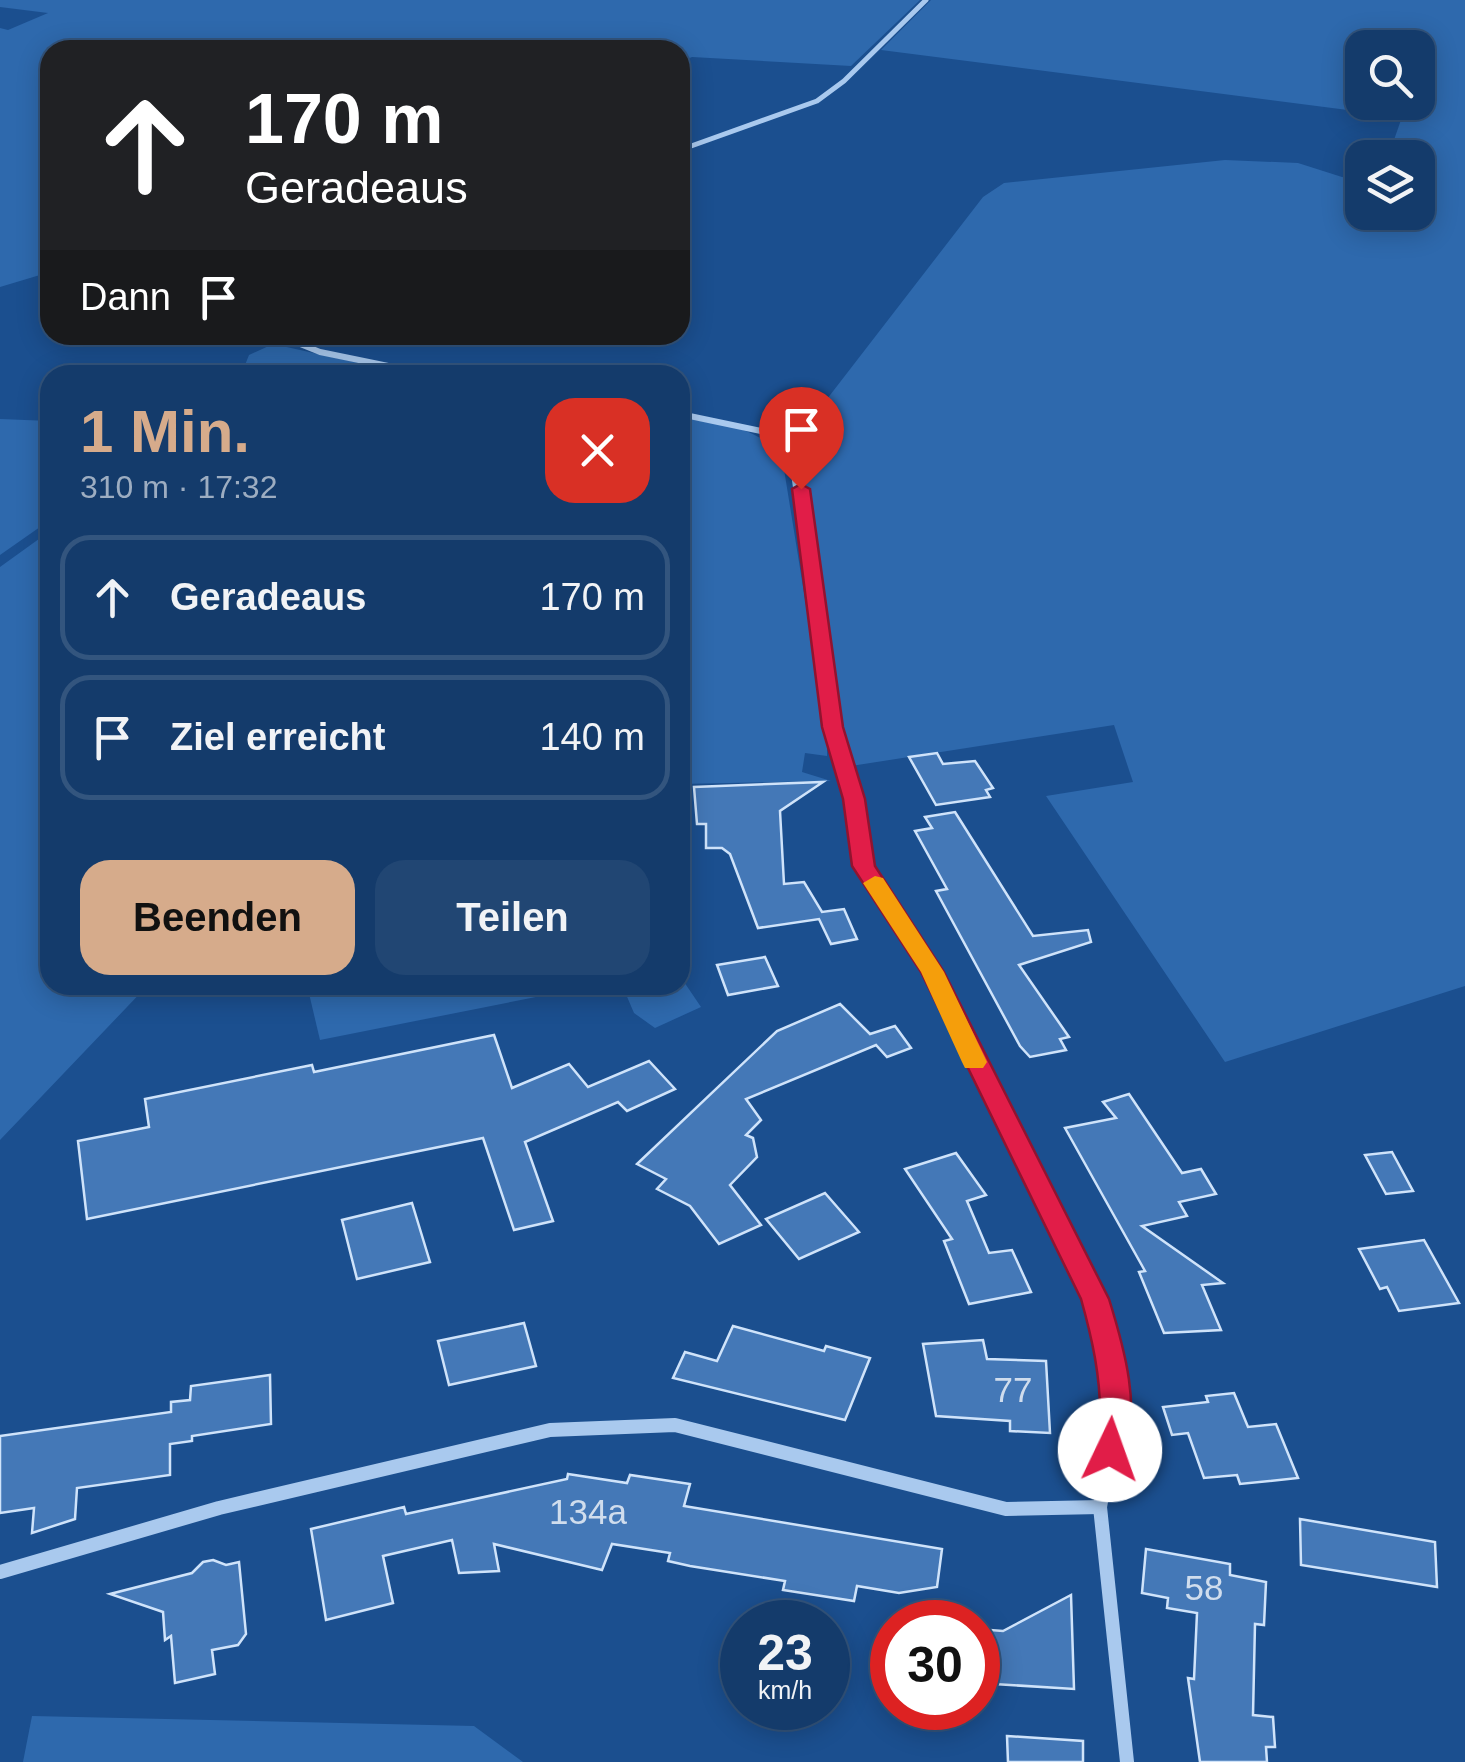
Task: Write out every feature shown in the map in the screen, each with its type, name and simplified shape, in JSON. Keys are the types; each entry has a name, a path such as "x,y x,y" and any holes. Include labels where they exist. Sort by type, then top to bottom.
{"street":[{"path":"690,146 817,102 844,82 926,0"},
{"path":"303,345 383,365"},
{"path":"690,416 780,435 801,489 832,727 854,799 864,866 932,972 1095,1299 1108,1342 1115,1422 1100,1507 1128,1762"},
{"path":"0,1572 218,1508 550,1430 676,1425 1006,1509 1100,1507"}],"shaded area":[{"path":"0,0 920,0 851,66 690,58 690,40 40,40 40,275 0,287 0,28 8,30 48,13 0,7"},
{"path":"931,0 1465,0 1465,986 1225,1062 1046,796 1133,782 1114,725 851,766 818,604 797,463 800,434 983,197 1004,183 1225,160 1298,163 1345,177 1345,230 1435,230 1435,140 1394,140 1401,120 1435,120 1435,30 1345,30 1345,110 881,50"},
{"path":"278,345 368,365 245,365 249,355"},
{"path":"0,419 40,421 40,527 0,555"},
{"path":"690,420 749,432 782,457 827,735 827,756 805,753 802,772 831,781 690,784"},
{"path":"40,538 40,995 138,995 0,1140 0,567"},
{"path":"690,991 701,1007 655,1028 634,1013 626,995 690,995"},
{"path":"309,995 546,995 320,1040"},
{"path":"32,1716 474,1726 523,1762 23,1762"}],"building":[{"path":"937,753 943,764 975,761 993,788 986,790 990,797 936,805 909,757"},
{"path":"823,782 780,811 784,884 804,882 822,912 844,909 857,939 831,944 819,919 758,928 730,854 722,848 706,848 706,824 697,824 694,787"},
{"path":"955,812 1033,936 1088,930 1091,942 1019,965 1069,1037 1060,1039 1066,1050 1030,1057 1020,1046 936,891 947,889 915,831 932,828 925,817"},
{"path":"765,957 778,986 728,995 717,965"},
{"path":"840,1004 870,1034 895,1026 911,1048 887,1057 876,1045 746,1099 761,1120 746,1135 753,1138 757,1157 730,1185 761,1225 719,1244 690,1206 657,1189 666,1179 637,1164 777,1031"},
{"path":"494,1035 512,1088 569,1064 588,1087 649,1061 675,1089 627,1111 618,1102 525,1142 553,1221 514,1230 483,1138 87,1219 78,1141 149,1127 145,1099 312,1065 314,1072"},
{"path":"1129,1094 1182,1173 1201,1169 1216,1194 1179,1202 1187,1216 1142,1226 1223,1283 1202,1285 1221,1330 1164,1333 1139,1272 1145,1271 1065,1128 1116,1118 1103,1102"},
{"path":"1392,1152 1413,1191 1386,1194 1365,1155"},
{"path":"956,1153 986,1195 967,1201 989,1253 1012,1250 1031,1292 969,1304 944,1241 952,1239 905,1169"},
{"path":"825,1193 859,1232 799,1259 766,1219"},
{"path":"412,1203 430,1262 357,1279 342,1220"},
{"path":"1424,1240 1459,1303 1399,1311 1387,1287 1380,1289 1359,1249"},
{"path":"524,1323 536,1366 449,1385 438,1341"},
{"path":"733,1326 824,1351 826,1346 870,1358 845,1420 673,1378 685,1352 717,1361"},
{"path":"983,1340 987,1359 1046,1361 1050,1433 1010,1431 1010,1421 936,1416 923,1344"},
{"path":"270,1375 271,1424 192,1436 192,1441 170,1444 170,1475 77,1488 75,1519 32,1533 34,1508 0,1513 0,1436 171,1412 171,1402 190,1400 191,1386"},
{"path":"1234,1393 1248,1427 1276,1424 1298,1478 1240,1484 1237,1475 1204,1478 1188,1433 1172,1435 1163,1407 1208,1402 1206,1396"},
{"path":"568,1474 627,1483 630,1475 690,1484 684,1506 942,1549 937,1587 899,1593 857,1586 854,1601 783,1590 785,1581 690,1566 668,1561 670,1553 612,1544 602,1570 494,1544 499,1571 459,1573 452,1540 383,1556 393,1603 326,1620 311,1529 404,1507 406,1514 567,1479"},
{"path":"1300,1519 1435,1542 1437,1587 1301,1565"},
{"path":"1146,1549 1230,1564 1230,1575 1266,1582 1264,1625 1255,1624 1253,1715 1273,1717 1275,1747 1266,1747 1267,1762 1200,1762 1188,1678 1194,1679 1197,1613 1167,1608 1168,1598 1142,1593"},
{"path":"213,1560 226,1565 239,1562 246,1634 238,1645 212,1650 215,1674 175,1683 171,1636 165,1640 163,1612 110,1594 192,1573 203,1562"},
{"path":"1071,1595 1074,1689 1000,1684 1000,1631"},
{"path":"1007,1736 1083,1741 1083,1762 1008,1762"}],"slow traffic":[{"path":"875,883 932,972 974,1062"}],"route":[{"path":"801,489 832,727 854,799 864,866 932,972 1095,1299 1108,1342 1115,1422 1110,1450"}]}
